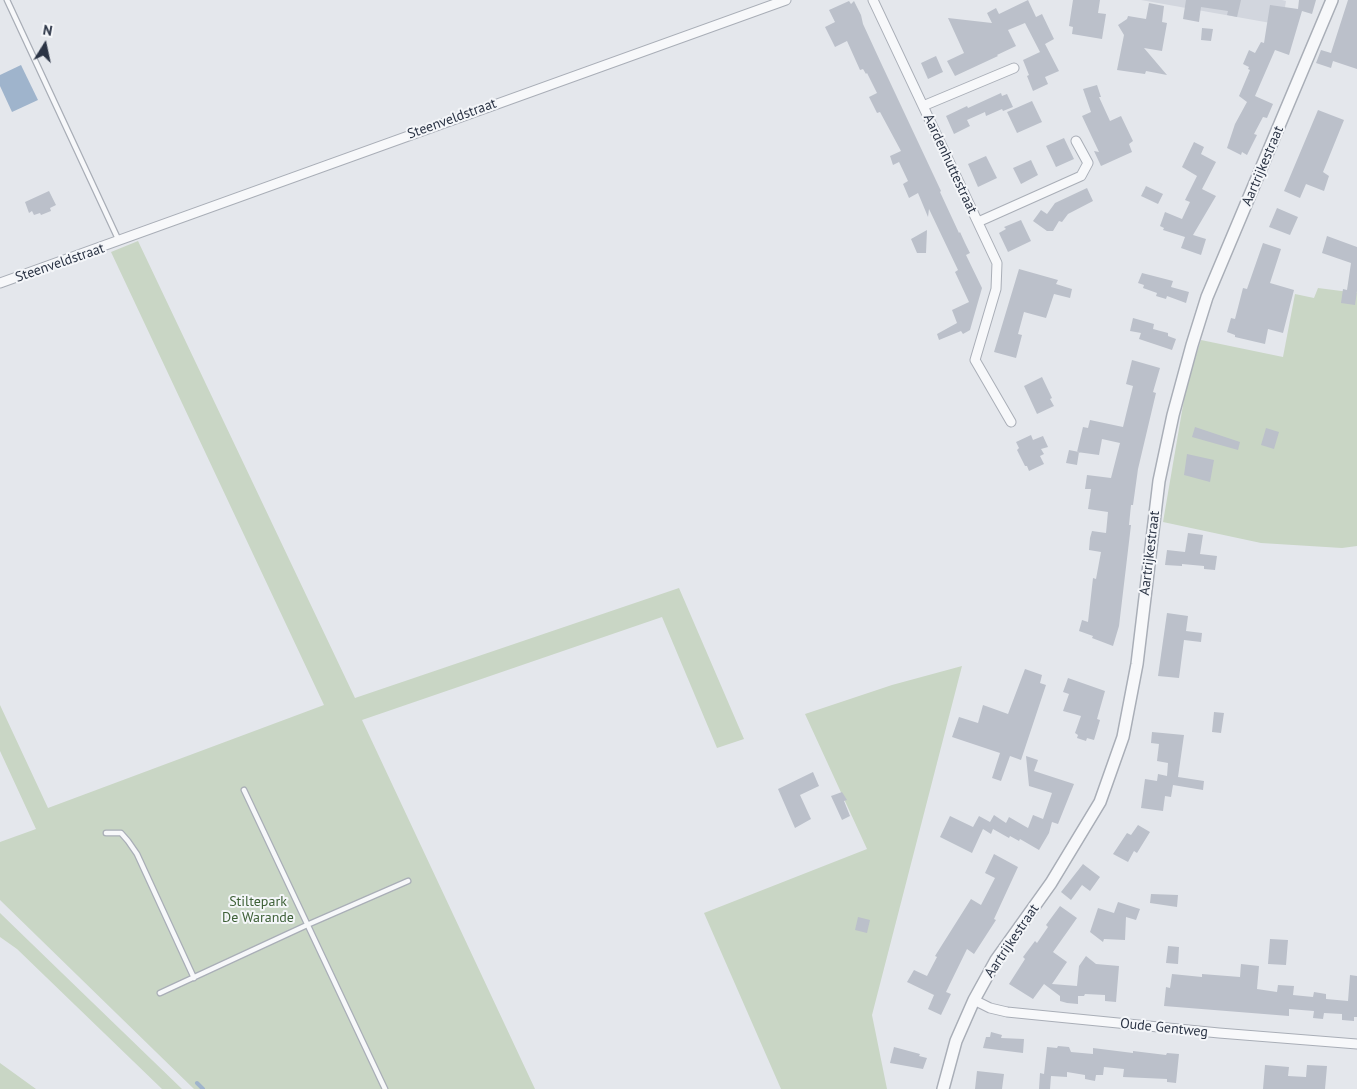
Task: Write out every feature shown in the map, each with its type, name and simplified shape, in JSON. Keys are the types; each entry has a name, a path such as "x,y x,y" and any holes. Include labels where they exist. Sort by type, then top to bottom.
{"street":[{"name":"Steenveldstraat","path":"0,284 786,0"},
{"name":"Aardenhuttestraat","path":"872,0 997,262 996,289 976,360 1011,422"},
{"name":"Aartrijkestraat","path":"943,1089 956,1041 974,1000 996,960 1051,883 1100,802 1123,737 1137,664 1158,481 1173,415 1190,354 1207,298 1332,0"},
{"name":"Aardenhuttestraat","path":"923,106 1014,68"},
{"name":"Aardenhuttestraat","path":"978,222 1081,176 1088,163 1076,141"},
{"name":"Oude Gentweg","path":"974,1000 990,1008 1007,1012 1219,1034 1357,1044"}],"lane":[{"name":"Steenveldstraat","path":"7,0 120,242"},
{"path":"244,790 385,1089"},
{"path":"106,834 121,833 137,854 194,978"},
{"path":"160,993 408,880"}],"shaded area":[{"path":"1141,0 1282,0 1286,1 1282,25"}],"green space":[{"name":"Stiltepark De Warande","path":"138,241 355,698 679,588 744,739 717,748 662,617 362,720 535,1089 194,1089 0,900 0,842 36,829 0,751 0,705 48,808 324,705 111,252"},
{"path":"1318,288 1357,293 1357,546 1342,548 1261,543 1163,522 1187,382 1201,340 1283,357 1295,294 1314,298"},
{"path":"962,666 872,1015 887,1089 781,1089 704,913 867,849 805,714 892,685"},
{"path":"0,913 182,1089 162,1089 17,949 0,937"},
{"path":"0,1063 36,1089 0,1089"}],"water":[{"path":"21,65 38,100 12,112 0,86 0,75"}],"building":[{"path":"1028,0 1036,17 1042,14 1054,39 1045,44 1059,71 1045,77 1048,84 1033,91 1027,76 1029,75 1023,60 1040,52 1025,23 1008,30 1016,46 955,76 947,61 964,53 948,18 992,23 987,13 996,8 999,14"},
{"path":"1073,0 1100,0 1098,13 1106,14 1102,39 1072,34 1073,27 1069,26"},
{"path":"1186,0 1241,0 1237,17 1227,15 1228,11 1201,7 1199,22 1183,19"},
{"path":"1299,0 1316,0 1312,14 1302,11 1289,55 1275,50 1255,96 1273,104 1267,118 1263,117 1254,134 1257,135 1247,155 1242,152 1241,155 1227,148 1235,124 1247,102 1239,96 1250,70 1248,69 1249,67 1243,64 1249,50 1255,53 1261,42 1264,43 1270,5 1298,9"},
{"path":"1348,0 1357,0 1357,69 1333,61 1331,68 1316,63 1321,50 1331,53"},
{"path":"849,1 851,4 854,1 861,15 863,24 970,253 966,255 982,288 970,330 963,334 961,331 939,340 937,334 957,323 952,310 969,302 955,272 958,270 929,209 928,217 918,193 909,198 903,184 908,181 899,162 893,165 890,156 901,151 880,112 877,113 869,97 877,93 867,73 863,69 860,70 847,41 835,47 825,27 835,22 829,10"},
{"path":"1149,3 1164,6 1162,22 1167,23 1162,51 1144,48 1167,75 1146,71 1145,74 1117,70 1124,35 1118,25 1127,19 1128,16 1146,19"},
{"path":"1202,28 1213,29 1211,41 1201,40"},
{"path":"936,56 943,72 928,79 921,63"},
{"path":"1097,85 1101,97 1099,97 1110,121 1121,116 1133,141 1129,144 1132,152 1101,166 1094,151 1099,152 1082,116 1091,112 1083,89"},
{"path":"1001,93 1002,96 1007,94 1013,107 1003,111 1002,109 986,116 985,112 967,120 970,126 954,134 946,116"},
{"path":"1032,101 1042,122 1017,133 1007,112"},
{"path":"1318,110 1344,120 1323,172 1329,176 1324,191 1306,184 1300,198 1284,191"},
{"path":"1064,138 1074,159 1056,167 1046,146"},
{"path":"1194,142 1204,147 1201,154 1216,162 1202,189 1216,196 1193,235 1206,239 1201,255 1181,248 1185,237 1163,230 1164,228 1160,226 1165,212 1182,219 1190,202 1185,200 1197,176 1182,167"},
{"path":"986,156 997,178 978,187 968,164"},
{"path":"1031,160 1038,175 1021,184 1013,168"},
{"path":"1146,186 1163,194 1158,204 1141,196"},
{"path":"1087,188 1093,201 1068,214 1062,222 1059,221 1053,231 1047,231 1033,221 1041,210 1047,214 1055,203"},
{"path":"49,191 56,205 50,208 51,211 41,215 40,213 34,215 32,211 29,213 25,202"},
{"path":"1277,208 1298,217 1290,235 1269,227"},
{"path":"1021,220 1031,241 1008,252 999,233 1006,229 1004,227"},
{"path":"927,230 926,253 917,253 911,239"},
{"path":"1327,236 1357,247 1357,291 1355,305 1341,303 1343,289 1347,290 1351,263 1322,253"},
{"path":"1263,243 1281,249 1270,283 1294,290 1283,333 1268,329 1265,344 1235,337 1235,335 1227,332 1231,318 1235,319 1243,288 1247,289"},
{"path":"1019,269 1058,280 1056,284 1072,289 1070,298 1054,294 1046,318 1024,312 1018,334 1022,335 1016,358 994,352"},
{"path":"1142,273 1173,281 1171,287 1189,292 1186,303 1167,296 1166,299 1156,296 1157,293 1143,288 1144,285 1138,283"},
{"path":"1133,318 1154,324 1153,329 1168,333 1168,336 1176,339 1172,350 1139,339 1141,333 1130,331"},
{"path":"1132,360 1160,368 1153,392 1156,393 1138,469 1133,505 1131,505 1129,525 1131,525 1119,626 1113,646 1079,631 1082,620 1088,622 1093,578 1096,579 1101,552 1089,550 1090,538 1092,531 1106,533 1108,512 1088,509 1091,489 1085,489 1087,475 1111,478 1120,443 1102,439 1099,455 1077,452 1083,427 1088,428 1090,420 1123,427 1133,386 1126,384"},
{"path":"1042,377 1054,406 1037,414 1024,386"},
{"path":"1195,427 1240,442 1238,450 1192,437"},
{"path":"1266,428 1279,432 1274,449 1261,445"},
{"path":"1031,435 1033,440 1043,436 1048,447 1041,449 1044,454 1040,456 1044,464 1029,471 1017,450 1019,448 1016,442"},
{"path":"1069,450 1079,452 1077,465 1066,463"},
{"path":"1187,454 1214,460 1210,482 1184,475"},
{"path":"1188,533 1203,535 1200,554 1217,556 1215,570 1204,569 1204,566 1165,565 1167,550 1185,552"},
{"path":"1167,613 1188,616 1186,631 1202,633 1201,642 1184,640 1179,678 1158,676"},
{"path":"1025,669 1042,675 1040,683 1046,685 1021,760 1010,756 1001,781 992,778 1000,753 952,737 959,717 978,723 983,705 1008,714"},
{"path":"1068,678 1105,691 1097,719 1100,720 1094,740 1087,738 1086,741 1077,738 1078,735 1075,733 1081,716 1063,711 1069,694 1063,692"},
{"path":"1214,712 1224,713 1221,733 1212,732"},
{"path":"1152,732 1184,735 1178,777 1204,781 1203,790 1173,785 1171,797 1165,796 1163,811 1141,808 1145,779 1157,781 1158,774 1167,776 1168,763 1157,761 1159,744 1151,743"},
{"path":"1026,756 1038,760 1034,771 1074,784 1058,824 1052,822 1049,833 1039,850 1020,839 1019,841 1010,836 1009,838 993,829 991,834 983,829 972,853 940,837 950,816 973,827 979,816 990,822 994,815 1006,823 1009,817 1028,828 1033,815 1043,819 1052,793 1029,786"},
{"path":"813,772 819,786 800,795 811,819 795,828 778,789"},
{"path":"842,792 847,800 844,801 850,816 842,820 831,796"},
{"path":"1138,825 1150,832 1137,853 1134,851 1128,862 1113,854 1127,833 1131,835"},
{"path":"994,854 1018,867 994,919 996,920 974,954 967,949 946,992 951,994 941,1015 928,1009 934,995 907,982 914,970 927,976 937,957 935,956 971,899 981,905 995,878 985,873"},
{"path":"1083,864 1100,877 1090,891 1082,885 1071,900 1061,892"},
{"path":"1151,894 1178,895 1177,907 1150,903"},
{"path":"1118,902 1140,909 1136,920 1126,917 1125,940 1104,939 1103,942 1090,932 1098,908 1114,913"},
{"path":"1060,906 1077,918 1053,952 1067,962 1052,984 1077,986 1079,966 1086,956 1096,964 1119,966 1116,1002 1105,1001 1105,995 1085,994 1084,996 1078,996 1078,1004 1067,1003 1060,1001 1060,996 1044,984 1033,999 1009,984 1025,959 1023,957 1035,941 1037,943 1048,927 1046,925"},
{"path":"858,917 870,920 867,933 855,930"},
{"path":"1270,939 1288,940 1286,965 1268,964"},
{"path":"1168,946 1179,947 1178,964 1166,963"},
{"path":"1241,964 1259,966 1257,989 1277,992 1278,985 1294,986 1293,995 1313,997 1314,992 1326,994 1326,999 1348,1001 1350,975 1357,976 1357,1017 1354,1017 1354,1021 1342,1020 1342,1014 1324,1013 1323,1019 1313,1018 1314,1011 1289,1009 1289,1016 1164,1006 1166,987 1170,988 1172,974 1202,977 1202,974 1240,977"},
{"path":"991,1032 1002,1035 1001,1038 1024,1039 1023,1053 983,1048 986,1037 990,1037"},
{"path":"1058,1046 1069,1047 1071,1052 1093,1054 1093,1048 1133,1053 1133,1051 1166,1055 1167,1053 1179,1054 1176,1083 1167,1082 1167,1079 1123,1077 1124,1069 1104,1067 1103,1075 1096,1075 1095,1081 1085,1079 1085,1075 1067,1072 1067,1077 1051,1076 1050,1089 1039,1089 1040,1073 1044,1074 1047,1047 1057,1048"},
{"path":"894,1047 920,1054 919,1056 927,1058 923,1069 890,1063"},
{"path":"1265,1065 1289,1067 1288,1076 1306,1077 1307,1065 1327,1066 1325,1089 1263,1089"},
{"path":"977,1071 1004,1074 1002,1089 975,1089"}],"waterway":[{"path":"197,1083 203,1089"}]}
